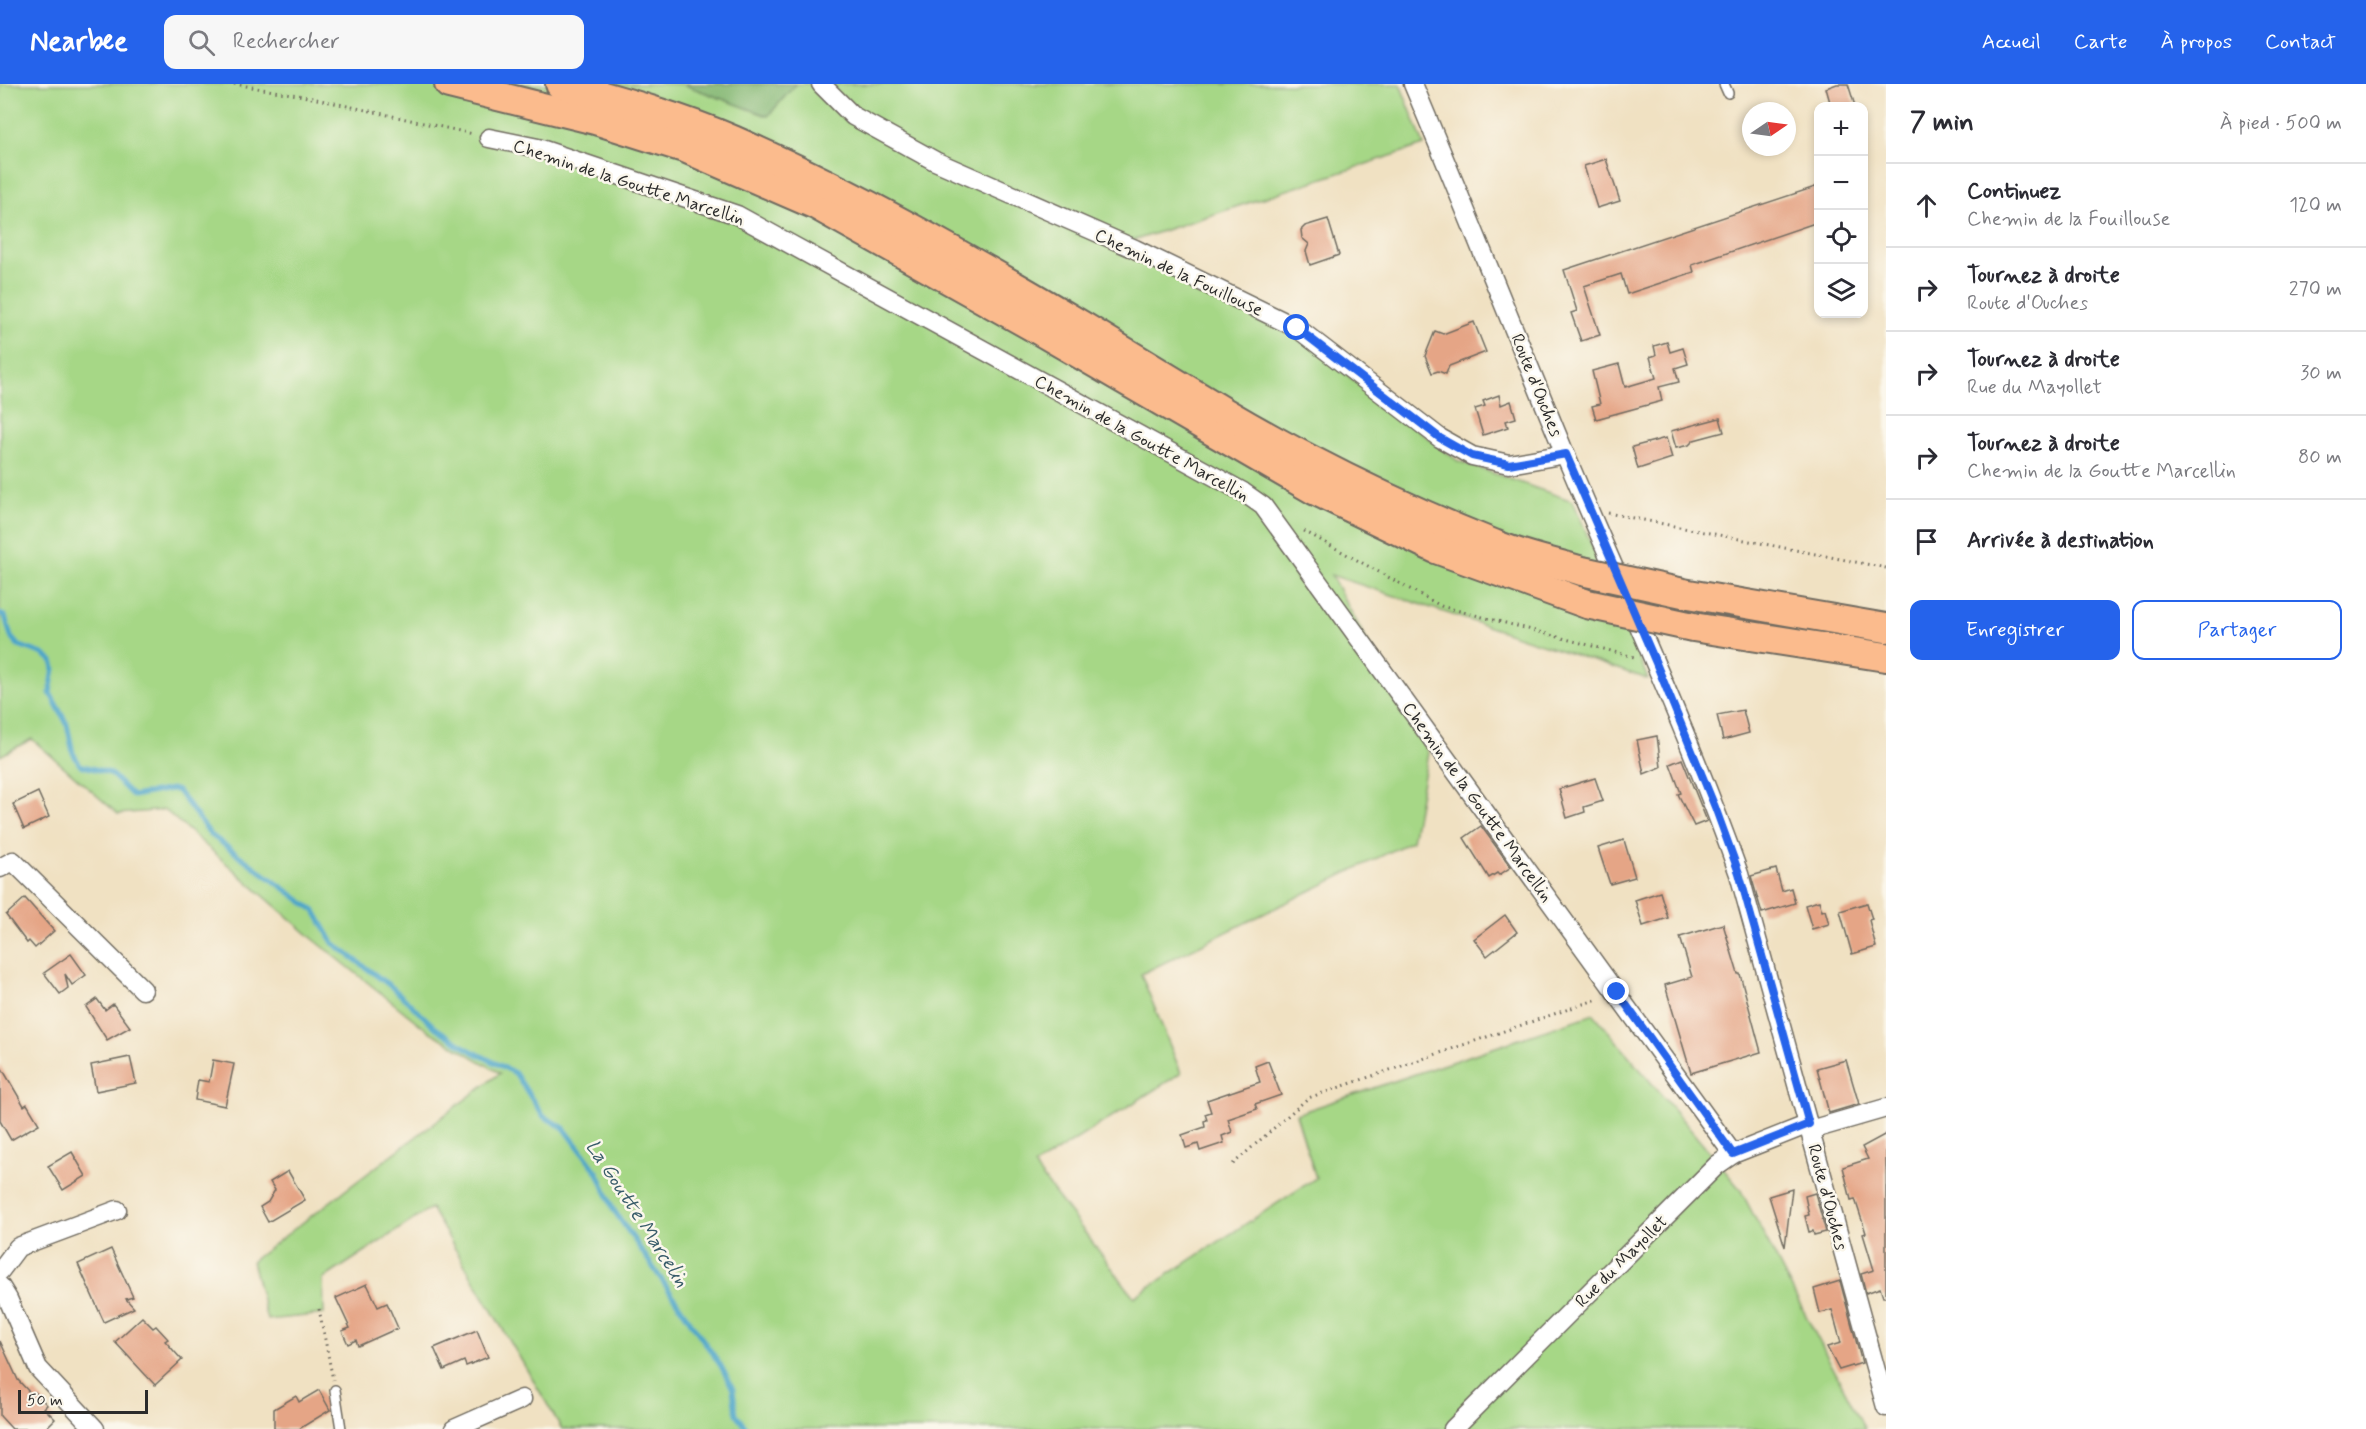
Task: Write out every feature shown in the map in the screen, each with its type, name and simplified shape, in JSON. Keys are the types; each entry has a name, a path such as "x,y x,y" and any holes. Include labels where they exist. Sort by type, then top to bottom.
{"main road":[{"path":"449,84 595,120 687,148 816,205 1035,328 1314,490 1436,549 1587,604 1693,627 1886,657"},
{"path":"560,84 622,101 731,139 837,188 941,244 1083,326 1159,374 1308,458 1418,512 1497,546 1582,571 1683,593 1886,628"}],"street":[{"name":"Chemin de la Fouillouse","path":"821,84 853,116 935,161 1135,249 1297,328 1440,438 1472,456 1509,464 1566,454"},
{"name":"Route d'Ouches","path":"1413,84 1566,454 1656,663 1715,807 1739,873 1886,1407"},
{"name":"Chemin de la Goutte Marcellin","path":"489,138 538,148 737,215 1243,492 1263,506 1733,1154"},
{"path":"0,868 13,861 143,990"},
{"name":"Rue du Mayollet","path":"1453,1429 1709,1173 1733,1154 1809,1127 1886,1108"},
{"path":"0,1271 18,1247 117,1210"},
{"path":"0,1286 38,1368 95,1429"},
{"path":"454,1429 522,1399"}],"lane":[{"path":"335,1390 341,1429"}],"path":[{"path":"234,84 303,96 489,138"},
{"path":"1590,511 1639,518 1886,568"},
{"path":"1300,529 1441,606 1656,663"},
{"path":"1233,1164 1308,1098 1617,992"},
{"path":"319,1309 335,1390"}],"green space":[{"path":"0,84 1400,84 1424,145 1117,246 1292,332 1458,461 1573,501 1648,679 1331,575 1428,753 1412,841 1141,974 1181,1073 1034,1166 1134,1297 1316,1178 1296,1114 1594,1014 1740,1189 1865,1429 562,1429 431,1208 323,1279 324,1314 267,1320 252,1261 500,1073 427,1030 312,938 165,810 118,814 32,739 0,756"},
{"path":"682,84 796,84 768,116"}],"building":[{"path":"1837,84 1848,84 1854,102 1830,102 1826,88"},
{"path":"1606,159 1620,201 1597,208 1584,166"},
{"path":"1814,187 1814,223 1692,265 1694,272 1627,294 1621,274 1584,286 1600,335 1581,341 1571,313 1577,311 1564,270"},
{"path":"1328,219 1339,255 1310,265 1306,251 1309,244 1302,238 1301,230 1305,226"},
{"path":"1474,322 1486,352 1449,366 1446,374 1438,371 1432,373 1425,356 1435,331 1443,334"},
{"path":"1667,342 1670,352 1683,348 1688,364 1675,368 1679,382 1659,387 1662,401 1596,419 1592,406 1600,404 1592,371 1619,364 1625,387 1656,378 1650,357 1656,355 1654,346"},
{"path":"1499,395 1501,405 1511,401 1516,418 1506,421 1508,427 1483,435 1475,409 1485,406 1483,401"},
{"path":"1720,418 1724,432 1694,440 1689,445 1676,448 1671,431"},
{"path":"1666,438 1672,458 1638,469 1632,447"},
{"path":"1743,710 1749,733 1723,740 1717,715"},
{"path":"1657,736 1661,767 1644,774 1637,740"},
{"path":"1682,759 1707,821 1694,826 1678,794 1681,793 1670,764"},
{"path":"1595,778 1603,801 1584,807 1585,812 1567,818 1559,789"},
{"path":"38,792 49,817 24,829 13,804"},
{"path":"1481,826 1511,867 1489,878 1464,838"},
{"path":"1624,840 1635,877 1610,884 1598,848"},
{"path":"1776,869 1782,891 1791,888 1795,903 1762,913 1751,876"},
{"path":"1660,892 1668,918 1643,926 1635,900"},
{"path":"25,898 54,931 35,948 29,941 27,943 6,915"},
{"path":"1819,901 1822,911 1825,910 1829,924 1812,929 1805,905"},
{"path":"1867,903 1876,947 1852,954 1840,911"},
{"path":"1505,915 1517,932 1487,956 1474,939"},
{"path":"1723,924 1738,974 1740,974 1761,1052 1691,1073 1665,985 1692,977 1680,937"},
{"path":"71,954 86,975 72,985 65,974 68,988 60,994 44,973"},
{"path":"97,999 105,1010 113,1004 130,1027 107,1040 86,1007"},
{"path":"130,1057 136,1083 96,1091 91,1065"},
{"path":"213,1060 234,1064 225,1106 195,1100 198,1080 209,1082"},
{"path":"1846,1060 1859,1104 1829,1113 1817,1068"},
{"path":"1268,1061 1281,1095 1255,1104 1257,1109 1228,1119 1232,1132 1222,1136 1224,1143 1200,1151 1198,1144 1186,1148 1182,1135 1205,1127 1204,1121 1207,1120 1205,1114 1211,1112 1207,1100 1260,1082 1255,1066"},
{"path":"0,1065 24,1106 27,1104 39,1124 11,1140 0,1121"},
{"path":"1886,1134 1886,1297 1883,1297 1880,1288 1866,1293 1861,1274 1874,1270 1863,1234 1866,1233 1855,1199 1851,1200 1843,1167 1868,1159 1862,1147"},
{"path":"72,1152 86,1176 63,1190 48,1166"},
{"path":"288,1171 305,1200 268,1222 260,1207 268,1202 275,1190 270,1182"},
{"path":"1792,1189 1785,1247 1769,1196"},
{"path":"1815,1193 1826,1232 1814,1235 1813,1231 1809,1232 1805,1216 1809,1215 1805,1196"},
{"path":"111,1249 133,1297 126,1299 134,1308 104,1322 78,1264"},
{"path":"1840,1281 1862,1363 1839,1370 1827,1347 1841,1343 1832,1310 1820,1313 1814,1289"},
{"path":"367,1284 378,1307 387,1303 398,1328 358,1346 356,1340 348,1344 342,1331 350,1328 336,1298"},
{"path":"142,1317 153,1328 156,1326 168,1339 165,1341 182,1360 155,1385 115,1342"},
{"path":"477,1330 488,1357 466,1366 464,1361 444,1370 434,1348"},
{"path":"0,1341 18,1380 32,1395 35,1392 47,1405 44,1408 55,1419 45,1429 12,1429 0,1416"},
{"path":"319,1390 330,1410 299,1429 274,1429 274,1409 296,1396 299,1402"}],"waterway":[{"name":"La Goutte Marcelin","path":"0,614 5,616 11,637 18,645 43,654 52,661 54,668 50,693 67,724 73,753 80,765 110,773 133,796 172,789 178,791 211,835 315,911 333,943 393,988 436,1028 468,1049 515,1073 543,1116 564,1128 598,1173 613,1209 721,1366 733,1389 736,1414 747,1429"}],"route":[{"path":"1297,328 1440,438 1472,456 1509,464 1566,454 1656,663 1715,807 1739,873 1809,1124 1781,1133 1733,1154 1617,992"}]}
